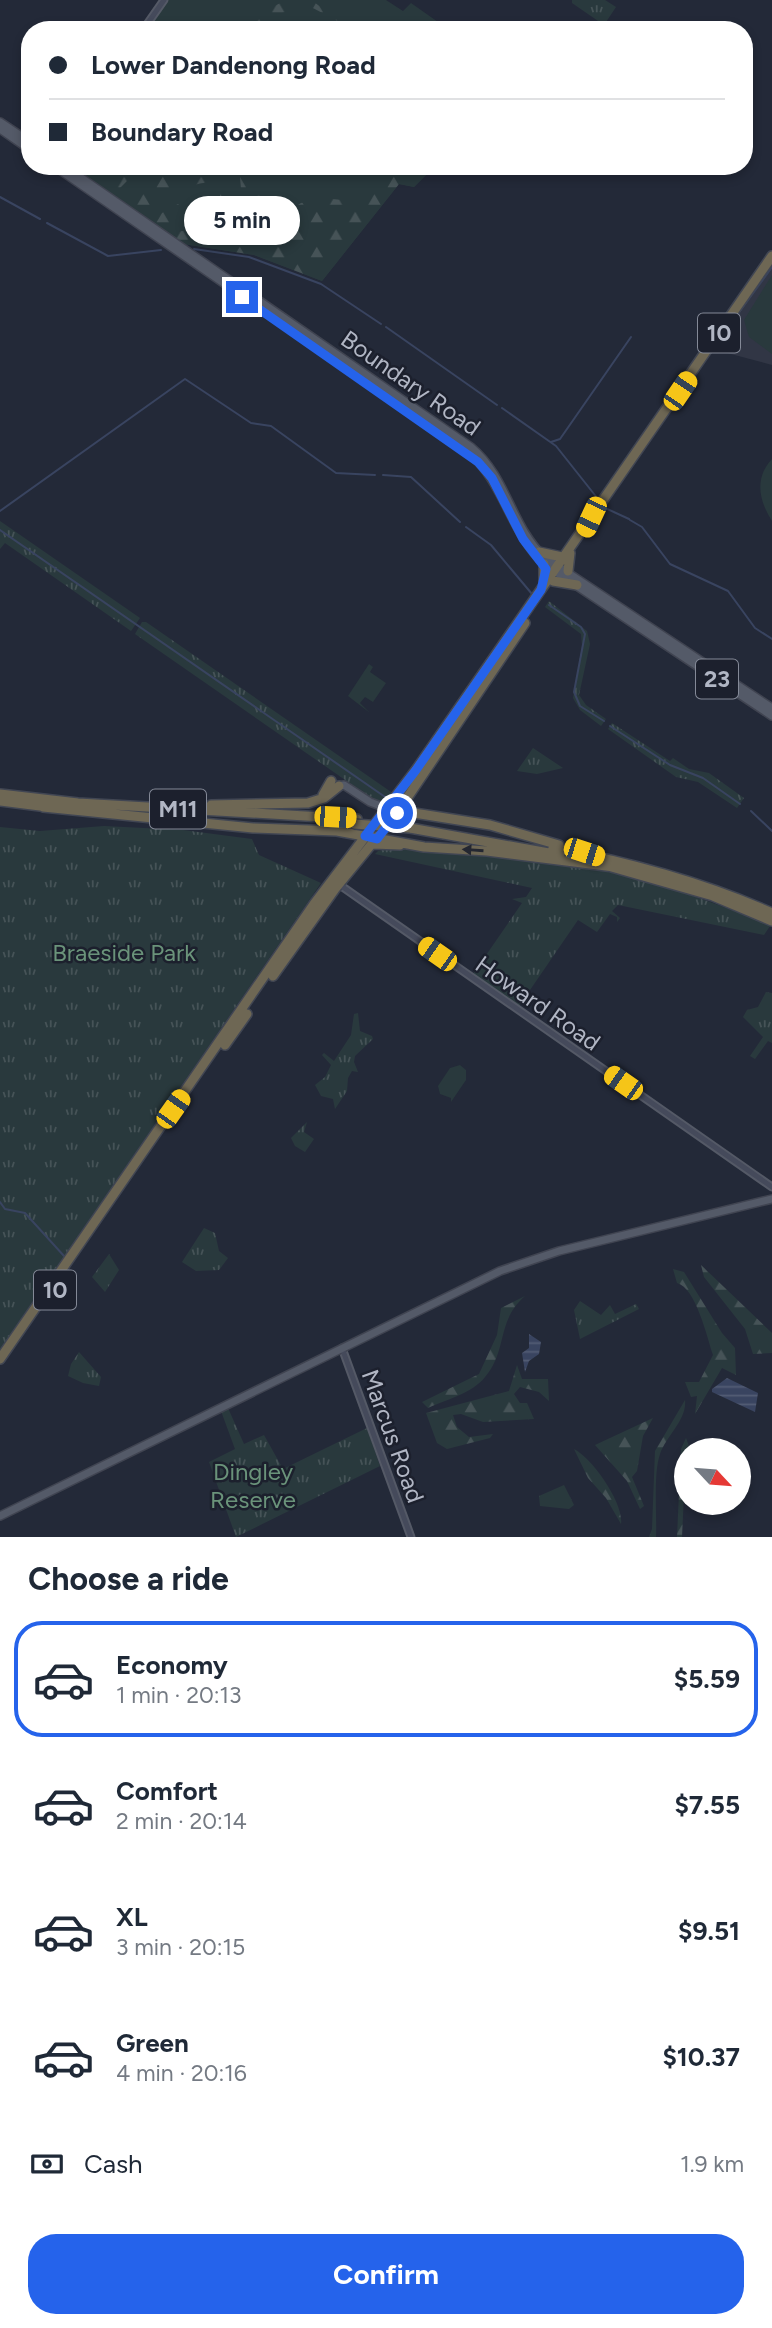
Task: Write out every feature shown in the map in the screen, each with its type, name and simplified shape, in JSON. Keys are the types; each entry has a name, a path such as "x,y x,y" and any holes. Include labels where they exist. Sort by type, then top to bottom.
{"highway":[{"name":"10","path":"429,762 561,567 591,517 772,256"},
{"path":"539,552 561,567 577,585"},
{"path":"541,590 546,571 544,564"},
{"name":"10","path":"0,1369 365,836 389,810 541,590 561,567"},
{"path":"389,810 429,762"},
{"path":"413,813 411,799 429,762"},
{"path":"143,807 313,802 324,799 338,784"},
{"name":"M11","path":"0,794 354,825"},
{"name":"M11","path":"0,801 43,807 470,831 600,858 702,885 772,913"},
{"name":"10","path":"0,1359 335,880 375,841 389,810"},
{"path":"389,810 490,825 600,858"},
{"path":"354,825 375,841 487,851 614,867"},
{"path":"335,880 350,850 354,825"},
{"name":"M11","path":"411,826 614,867 713,896 772,921"}],"main road":[{"path":"149,21 164,0"},
{"path":"0,122 21,136"},
{"path":"0,129 21,144"},
{"name":"Boundary Road","path":"67,175 474,458 492,478 528,547 544,564 561,567 772,708"},
{"name":"Boundary Road","path":"78,175 477,452 498,477 539,552"},
{"path":"204,263 203,266 220,282"},
{"name":"23","path":"577,585 772,716"},
{"path":"338,784 389,810"},
{"name":"Howard Road","path":"335,880 772,1186"},
{"path":"0,1516 514,1263 770,1197"},
{"name":"Marcus Road","path":"342,1348 411,1537"}],"shaded area":[{"path":"772,263 772,365 712,349"}],"green space":[{"path":"168,0 386,0 403,11 411,3 437,21 154,21"},
{"path":"294,0 293,4 298,5 304,0 311,0 340,21 309,6 262,21 252,21 278,4"},
{"path":"572,0 605,0 616,7 607,21 598,21 572,3"},
{"path":"85,175 99,177 101,184 112,175 133,175 120,188 118,199"},
{"path":"86,175 426,175 414,187 399,184 322,281 254,255 183,244"},
{"path":"166,175 211,175 216,182 197,184 178,192 144,214 127,201 151,179"},
{"path":"217,175 221,175 226,199 234,198 241,189 240,175 249,175 246,184 251,194 261,196 269,189 273,195 236,211 183,221 175,225 176,232 208,227 263,227 301,203 332,199 354,201 363,196 380,193 384,181 374,178 375,175 426,175 414,187 399,184 322,281 254,255 183,244 149,220 178,204 186,212 210,202 220,205 220,183"},
{"path":"772,275 772,354 749,337 744,320"},
{"path":"772,459 772,521 760,490 766,466"},
{"path":"0,521 140,618 131,631 5,543 0,549"},
{"path":"549,601 587,631 590,644 579,695 586,705 606,719 601,726 580,710 573,698 582,646 581,634 545,607"},
{"path":"142,622 146,622 394,794 389,800 374,800 135,634"},
{"path":"369,664 373,667 370,672 386,683 373,702 365,697 360,703 370,713 348,696"},
{"path":"612,723 670,761 673,758 689,769 709,773 744,798 737,808 698,782 676,777 608,729"},
{"path":"533,748 563,768 537,774 517,771"},
{"name":"Braeside Park","path":"104,826 183,830 252,839 259,855 321,883 0,1349 0,827 40,831"},
{"path":"398,847 511,856 590,868 681,892 770,926 764,935 618,905 612,911 620,918 617,922 617,917 610,914 597,932 578,920 519,1006 473,974 522,903 512,899 526,897 532,888 375,854"},
{"path":"766,992 772,993 772,1043 768,1041 755,1059 750,1056 763,1037 743,1017 747,1010 758,1007"},
{"path":"358,1013 360,1031 373,1039 355,1056 358,1072 352,1071 348,1078 347,1091 335,1109 333,1099 321,1096 315,1085 325,1077 331,1065 322,1055 324,1053 334,1061 351,1035 354,1014"},
{"path":"460,1065 466,1070 466,1080 451,1102 451,1098 440,1094 438,1086 450,1068"},
{"path":"307,1122 304,1132 314,1139 305,1152 295,1146 291,1138"},
{"path":"204,1228 215,1233 219,1251 228,1258 219,1270 196,1271 182,1262"},
{"path":"109,1254 119,1270 105,1292 92,1277"},
{"path":"701,1265 772,1333 772,1353 753,1354 745,1329 704,1277"},
{"path":"673,1269 684,1272 722,1333 735,1348 736,1375 722,1368 695,1414 697,1396 691,1397 685,1382 699,1382 713,1355 695,1303 684,1287 677,1283"},
{"path":"525,1296 510,1315 497,1356 480,1383 428,1408 422,1402 479,1374 497,1335 501,1308"},
{"path":"580,1301 601,1315 610,1305 615,1314 636,1304 639,1309 580,1339 574,1310"},
{"path":"79,1352 101,1377 99,1386 68,1376 71,1364"},
{"path":"517,1365 522,1379 548,1379 549,1401 539,1392 520,1387 514,1394 520,1403 527,1403 534,1419 483,1422 461,1414 453,1415 457,1427 469,1437 493,1434 490,1438 447,1449 437,1443 426,1413 509,1391"},
{"path":"685,1400 680,1421 660,1454 656,1483 656,1537 649,1537 652,1529 655,1451"},
{"name":"Dingley Reserve","path":"228,1408 244,1444 264,1435 283,1469 367,1428 380,1466 236,1537 209,1462 235,1449 221,1411"},
{"path":"653,1418 643,1436 637,1471 632,1477 644,1506 640,1509 627,1481 595,1445"},
{"path":"574,1449 598,1471 612,1493 621,1515 621,1524 606,1498 588,1478"},
{"path":"564,1485 574,1505 569,1509 540,1506 539,1496"},
{"path":"678,1516 683,1516 682,1537 677,1537"}],"water":[{"path":"529,1334 541,1342 539,1354 529,1361 525,1372 522,1353 529,1348"},
{"path":"727,1378 758,1393 755,1412 712,1392 712,1389"}],"waterway":[{"path":"0,197 40,219"},
{"path":"47,223 108,256 161,250"},
{"path":"194,249 249,257 321,284 381,324"},
{"path":"719,340 772,267"},
{"path":"386,327 497,405"},
{"path":"551,442 560,439 631,337"},
{"path":"0,511 185,379 251,423 271,426 336,473 375,475"},
{"path":"502,408 556,446 598,499"},
{"path":"383,475 411,477 460,522"},
{"path":"603,507 629,519"},
{"path":"630,520 642,527 670,564 728,591 755,628 772,639"},
{"path":"466,527 491,545 532,594"},
{"path":"0,530 388,799"},
{"path":"549,605 581,627 585,634 574,692 580,706 604,721"},
{"path":"610,726 670,765 703,778 740,804"},
{"path":"751,811 772,831"},
{"path":"0,1202 5,1209 25,1213 64,1256"}],"route":[{"path":"242,297 464,449 492,478 523,539 546,569 541,590 416,770 365,836 377,839 397,813"}]}
